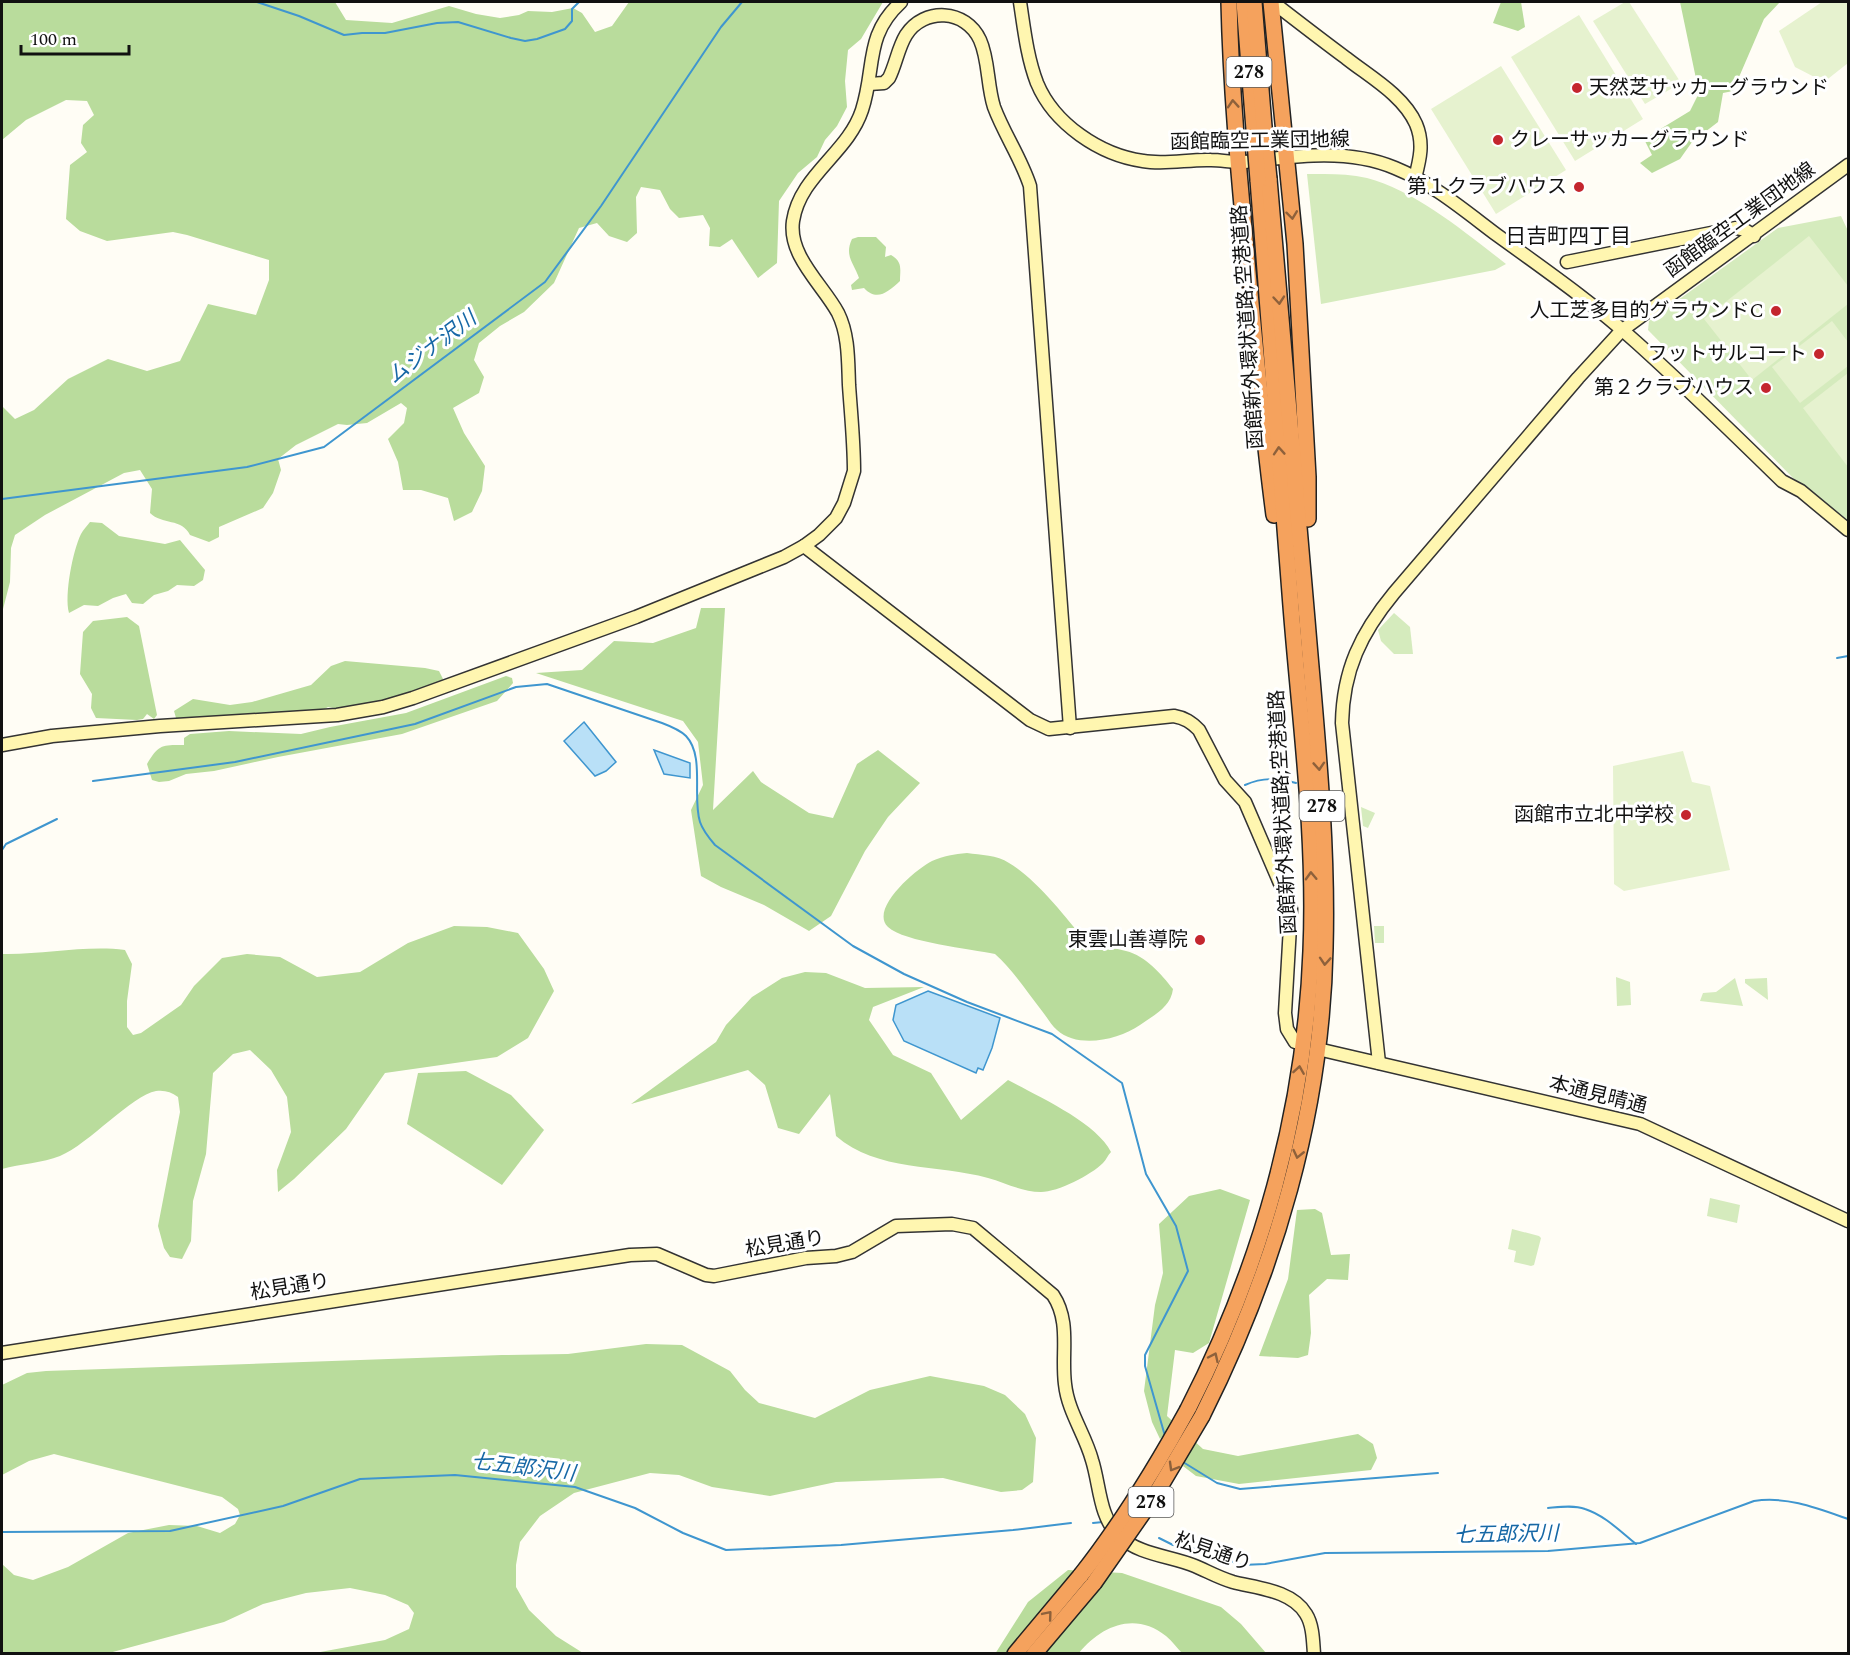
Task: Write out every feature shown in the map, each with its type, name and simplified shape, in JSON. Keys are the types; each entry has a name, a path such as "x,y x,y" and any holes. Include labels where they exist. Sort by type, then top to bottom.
{"highway":[{"path":"1229,2 1237,163 1263,435 1297,677"},
{"name":"函館新外環状道路;空港道路","path":"1244,2 1260,141"},
{"name":"函館新外環状道路;空港道路","path":"1195,1412 1261,1236 1279,1174 1300,1067 1311,951 1310,841 1260,141 1254,2"},
{"path":"1275,4 1285,157 1295,244 1303,383 1316,723"},
{"name":"函館新外環状道路;空港道路","path":"1034,1653 1087,1579 1109,1539 1223,1373 1275,1241 1293,1178 1314,1068 1321,1015 1326,905 1324,839 1316,723 1263,179"},
{"name":"函館新外環状道路;空港道路","path":"1015,1653 1087,1579"}],"street":[{"path":"2,745 52,736 160,726 337,715 383,707 636,617 784,556 804,546 831,524 844,503 854,471 847,349 839,316 799,253 794,240 793,223 805,188 849,136 861,112 869,84 873,47 878,32 886,16 901,2"},
{"name":"函館臨空工業団地線","path":"1020,2 1029,57 1037,84 1068,124 1089,141 1119,156 1144,162 1211,159 1237,163 1285,157 1337,155 1394,167 1415,178 1553,275 1621,330 1846,172"},
{"path":"1275,4 1389,91 1405,108 1416,124 1421,141 1421,158 1415,178"},
{"path":"869,84 884,82 889,78 906,35 922,19 940,15 960,18 979,38 995,109 1017,152 1030,186 1070,728"},
{"path":"1567,262 1736,228 1745,230 1754,236"},
{"path":"1379,1063 1342,723 1344,698 1352,661 1365,632 1384,604 1578,378 1621,330 1643,348 1782,481 1801,491 1848,530"},
{"path":"804,546 1030,720 1049,729 1174,716 1185,718 1199,730 1225,780 1245,802 1291,909 1285,1013 1287,1029 1295,1042"},
{"name":"本通見晴通","path":"1322,1050 1640,1124 1848,1221"},
{"name":"松見通り","path":"2,1353 638,1254 657,1254 706,1275 714,1276 806,1258 836,1256 852,1251 896,1226 964,1225 981,1234 1053,1295 1059,1304 1064,1321 1064,1381 1069,1406 1093,1461 1103,1508 1110,1525 1117,1534 1137,1548 1194,1566 1232,1582 1277,1593 1297,1604 1306,1612 1310,1621 1314,1653"}],"green space":[{"path":"2,2 335,2 346,20 392,23 449,6 500,18 528,11 552,12 573,8 582,13 595,32 612,26 629,2 883,2 861,39 848,50 845,81 847,107 837,126 825,140 817,157 798,173 779,201 777,263 758,278 732,239 720,247 709,246 710,228 703,215 679,218 670,209 660,190 641,187 636,197 637,233 627,242 609,236 597,223 579,228 554,283 524,312 500,326 479,343 474,360 484,377 479,393 453,408 464,433 485,466 482,491 472,512 454,521 448,498 421,490 403,490 398,462 388,439 404,423 407,408 401,403 367,423 338,424 296,445 278,459 281,470 273,493 263,508 219,527 219,537 209,542 190,535 182,526 155,517 150,513 152,489 140,470 124,473 45,515 15,535 11,548 10,582 2,613 2,406 15,419 34,410 68,379 108,359 147,371 180,361 208,304 256,315 269,280 269,260 173,232 107,241 80,231 66,219 70,165 87,152 81,143 83,125 94,115 87,101 66,100 26,120 2,140"},
{"path":"1501,2 1521,2 1525,27 1518,31 1493,23"},
{"path":"1625,2 1629,2 1681,83 1645,104 1593,21"},
{"path":"1680,2 1780,2 1764,19 1733,91 1723,93 1718,122 1692,142 1680,159 1652,173 1640,163 1652,155 1644,139 1690,111 1699,93"},
{"path":"1822,2 1848,2 1848,63 1824,82 1795,67 1779,31"},
{"name":"天然芝サッカーグラウンド","path":"1579,15 1643,119 1575,161 1511,57"},
{"name":"クレーサッカーグラウンド","path":"1501,66 1566,170 1496,214 1431,109"},
{"path":"1307,174 1352,175 1385,184 1440,214 1506,264 1495,270 1321,304"},
{"path":"1841,216 1848,231 1848,524 1793,478 1648,330 1649,321 1778,228"},
{"name":"人工芝多目的グラウンドC","path":"1809,236 1848,286 1848,304 1752,380 1704,319"},
{"path":"876,237 886,247 885,257 891,255 899,263 900,281 882,294 873,294 864,288 852,290 851,285 859,278 849,250 852,239"},
{"name":"フットサルコート","path":"1832,321 1848,342 1848,366 1800,403 1772,367"},
{"path":"1848,373 1848,467 1803,408"},
{"path":"90,522 102,523 119,536 165,544 180,540 205,570 203,580 194,586 177,585 168,591 154,595 143,604 132,603 126,594 98,606 84,605 69,613 68,584 72,561 81,534"},
{"path":"701,608 725,608 713,810 753,771 761,782 809,813 833,818 857,764 878,750 920,783 888,817 865,851 831,916 809,931 764,905 701,876 691,810 703,785 698,742 683,721 536,673 582,670 614,641 653,643 696,628"},
{"path":"1394,613 1410,627 1413,654 1394,654 1381,641 1378,630"},
{"path":"127,617 139,626 157,715 154,719 147,714 143,719 137,720 96,718 91,708 92,694 80,674 83,632 93,621"},
{"path":"345,661 425,668 439,671 443,679 439,686 370,706 342,709 328,707 321,711 192,719 176,718 174,711 193,699 230,705 252,702 311,685 331,666"},
{"path":"506,676 512,678 513,683 497,701 402,734 214,771 186,774 169,781 152,780 147,764 158,749 184,745 184,738 190,734 229,731 301,734 406,713"},
{"path":"1683,751 1692,782 1710,786 1730,870 1624,891 1614,884 1613,766"},
{"path":"1361,807 1375,813 1368,828 1363,826"},
{"path":"967,853 999,858 1019,870 1050,899 1085,941 1133,953 1146,961 1173,989 1169,1001 1156,1014 1121,1035 1087,1041 1076,1039 1066,1036 1055,1028 1014,974 995,954 923,941 908,937 888,927 884,919 885,910 889,900 906,881 932,861"},
{"path":"454,926 487,927 518,933 544,969 554,991 528,1038 497,1057 385,1073 346,1129 278,1192 277,1170 291,1132 287,1097 271,1070 250,1050 233,1054 213,1073 206,1154 193,1201 191,1241 182,1259 170,1257 164,1248 158,1226 180,1112 178,1097 173,1094 156,1091 146,1094 84,1141 60,1156 2,1169 2,954 95,949 125,950 132,964 127,1001 127,1027 133,1035 141,1033 181,1005 194,986 222,958 247,954 280,957 317,977 360,972 408,943"},
{"path":"1374,926 1384,926 1384,943 1375,943"},
{"path":"805,972 826,973 865,988 924,987 873,1007 869,1020 893,1055 931,1073 961,1120 1008,1080 1079,1120 1093,1130 1111,1152 1098,1168 1074,1182 1048,1191 1034,1192 988,1178 889,1161 852,1148 836,1136 830,1094 799,1134 778,1128 765,1085 748,1070 631,1104 716,1042 726,1025 752,997 782,978"},
{"path":"1616,977 1630,982 1631,1005 1617,1006"},
{"path":"1735,978 1743,1006 1700,1001 1703,993 1716,992"},
{"path":"1767,978 1768,1000 1745,983 1745,979"},
{"path":"466,1071 511,1095 544,1130 502,1185 407,1124 418,1073"},
{"path":"1220,1189 1250,1200 1209,1343 1193,1353 1175,1350 1167,1416 1203,1449 1238,1456 1358,1434 1373,1444 1377,1458 1371,1470 1239,1484 1196,1476 1183,1466 1191,1447 1168,1431 1160,1439 1152,1422 1144,1391 1155,1305 1163,1273 1159,1224 1189,1196"},
{"path":"1710,1198 1740,1205 1737,1223 1707,1216"},
{"path":"1315,1209 1322,1213 1331,1255 1350,1254 1348,1280 1327,1279 1309,1295 1311,1333 1308,1355 1298,1358 1259,1356 1288,1279 1297,1210"},
{"path":"1512,1229 1541,1238 1534,1265 1514,1262 1516,1251 1508,1249"},
{"path":"646,1344 682,1345 730,1371 759,1403 815,1418 870,1390 930,1376 984,1386 1005,1395 1025,1414 1036,1438 1033,1482 1022,1490 1001,1492 943,1478 836,1482 770,1496 712,1487 679,1475 650,1473 574,1493 540,1516 520,1542 516,1565 516,1587 529,1610 556,1636 583,1653 315,1653 385,1640 409,1629 414,1613 408,1605 385,1595 350,1588 306,1593 263,1604 224,1622 109,1653 2,1653 2,1564 14,1575 33,1580 68,1567 128,1533 169,1525 197,1526 220,1533 235,1524 240,1515 238,1509 222,1497 54,1454 29,1461 2,1475 2,1385 27,1373 568,1354"},
{"path":"1068,1570 1122,1573 1221,1607 1241,1624 1266,1653 1182,1653 1166,1636 1154,1628 1131,1623 1108,1629 1088,1643 1079,1653 995,1654 1028,1602"}],"water":[{"path":"584,722 616,762 606,771 595,776 564,741"},
{"path":"654,750 690,763 690,778 664,774"},
{"path":"928,991 1000,1018 983,1070 978,1068 976,1073 904,1041 893,1020 896,1005"}],"waterway":[{"path":"39,2 51,2"},
{"path":"257,2 299,16 344,35 385,33 437,23 458,22 525,41 565,29 572,21 572,9 579,2"},
{"name":"ムジナ沢川","path":"2,499 247,467 324,447 545,282 601,206 721,27 742,2"},
{"path":"1837,658 1848,656"},
{"path":"93,781 235,762 415,724 516,687 547,684 678,730 692,744 697,765 697,801 700,822 715,845 853,946 904,974 967,1002 1052,1034 1122,1083 1146,1174 1176,1226 1188,1271 1145,1355 1145,1366 1165,1436"},
{"path":"1245,785 1270,779 1296,783"},
{"path":"2,850 6,844 57,819"},
{"path":"1183,1462 1217,1483 1240,1489 1438,1473"},
{"name":"七五郎沢川","path":"2,1532 170,1531 283,1506 360,1479 455,1475 575,1487 635,1508 683,1533 726,1550 841,1545 1071,1523"},
{"name":"七五郎沢川","path":"1159,1538 1173,1545 1192,1548 1242,1565 1265,1564 1325,1553 1548,1551 1640,1543 1754,1501 1766,1500 1802,1504 1848,1519"},
{"path":"1548,1508 1585,1509 1599,1515 1636,1544"},
{"name":"七五郎沢川","path":"1093,1523 1103,1522"}],"place":[{"name":"天然芝サッカーグラウンド","path":"1577,88"},
{"name":"クレーサッカーグラウンド","path":"1498,140"},
{"name":"第１クラブハウス","path":"1579,187"},
{"name":"人工芝多目的グラウンドC","path":"1776,311"},
{"name":"フットサルコート","path":"1819,354"},
{"name":"第２クラブハウス","path":"1766,388"},
{"name":"函館市立北中学校","path":"1686,815"},
{"name":"東雲山善導院","path":"1200,940"}],"district":[{"name":"日吉町四丁目","path":"1568,237"}]}
